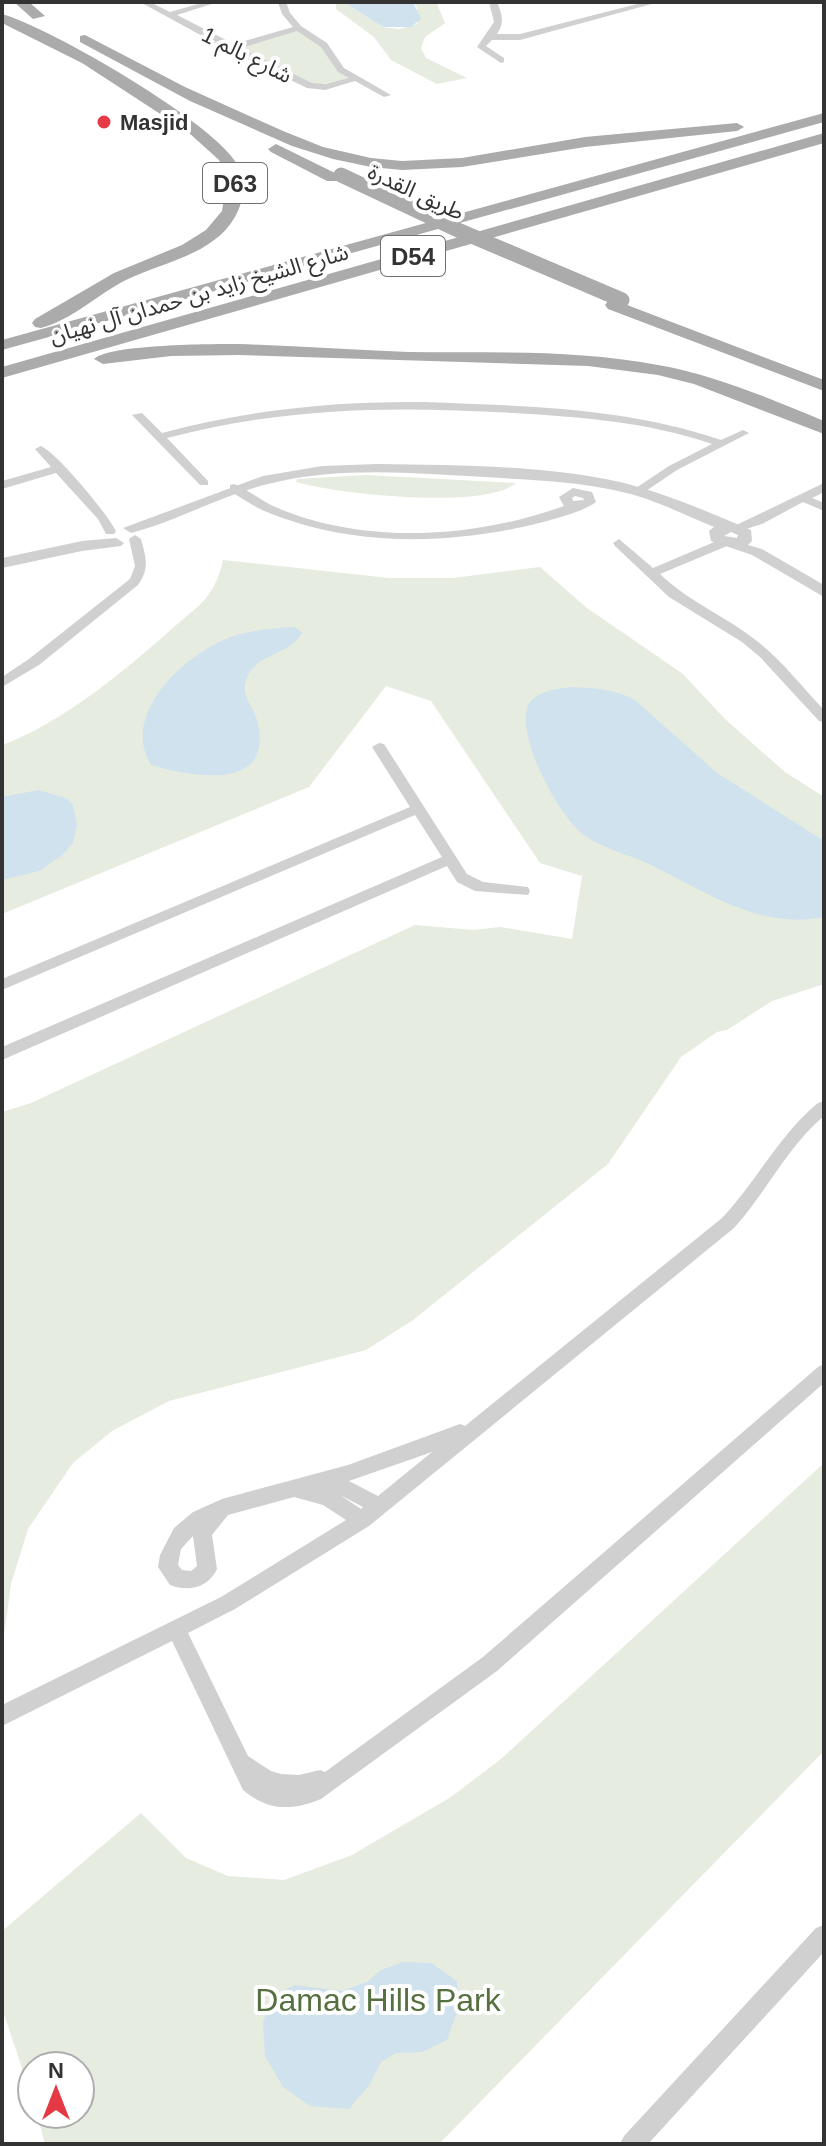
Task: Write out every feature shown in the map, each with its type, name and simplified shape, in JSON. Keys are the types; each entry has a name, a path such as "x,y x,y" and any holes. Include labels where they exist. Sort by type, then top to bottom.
{"main road":[{"path":"10,2 44,19 21,2"},
{"name":"طريق القدرة","path":"2,9 70,40 465,241 824,386"},
{"name":"D63","path":"2,17 115,76 186,124 217,148 230,164 235,185 232,204 224,221 203,239 117,279 53,317 2,338"},
{"name":"طريق القدرة","path":"75,34 337,176"},
{"path":"180,90 309,147 353,159 405,167 454,165 594,141 824,116"},
{"name":"شارع الشيخ زايد بن حمدان آل نهيان","path":"2,345 824,116"},
{"name":"شارع الشيخ زايد بن حمدان آل نهيان","path":"2,373 824,138"},
{"name":"طريق القدرة","path":"618,302 824,378"},
{"path":"2,381 108,358 201,348 571,361 642,367 686,376 824,428"}],"street":[{"name":"شارع بالم 1","path":"144,2 313,87 354,79"},
{"path":"169,15 214,2"},
{"name":"شارع بالم 1","path":"282,2 286,14 298,28 320,42 335,64 354,79 387,95"},
{"path":"493,2 499,20 481,49 501,60"},
{"path":"490,37 520,37 655,2"},
{"path":"231,48 298,28"},
{"path":"159,437 268,411 322,405 396,404 607,417 669,427 720,443"},
{"path":"138,415 204,483"},
{"path":"640,491 673,468 743,433"},
{"path":"2,683 134,582 143,568 122,534 41,449"},
{"path":"2,563 122,534 234,488 307,472 385,467 583,480 640,491 701,517 824,592"},
{"path":"2,485 59,468"},
{"path":"650,574 731,538 824,487"},
{"path":"234,488 257,502 295,518 339,528 396,534 451,534 496,529 539,520 576,506"},
{"path":"803,498 824,507"},
{"path":"619,543 673,594 747,639 824,718"},
{"path":"379,747 462,878 470,883 523,891"},
{"path":"2,985 417,809"},
{"path":"2,1054 449,860"},
{"path":"2,1716 228,1603 362,1520 728,1223 762,1185 785,1145 803,1122 824,1107"},
{"path":"176,1629 250,1783 273,1798 301,1797 314,1792 490,1664 824,1372"},
{"path":"222,1507 331,1481 396,1460 477,1425"},
{"path":"331,1481 379,1506"},
{"path":"283,1492 314,1493 327,1497 362,1520"},
{"path":"632,2144 824,1936"}],"green space":[{"path":"336,2 344,2 383,27 399,29 417,24 417,7 413,2 436,2 445,23 425,37 421,48 426,58 467,78 437,84 391,60 374,37 336,9"},
{"path":"299,30 320,43 352,78 313,86 235,49"},
{"path":"367,475 516,483 499,491 443,498 375,495 296,482 297,479"},
{"path":"223,560 389,578 453,578 540,567 587,608 683,674 725,719 785,772 824,797 824,984 772,1001 727,1030 717,1032 681,1057 608,1164 413,1320 366,1350 169,1401 112,1431 73,1463 28,1529 11,1584 2,1650 2,1112 31,1103 415,925 474,930 500,927 572,939 582,876 540,863 431,701 386,686 309,787 2,914 2,745 70,710 136,660 206,598 216,582"},
{"name":"Damac Hills Park","path":"824,1463 824,1751 439,2144 45,2144 41,2130 96,2130 96,2050 16,2050 2,2008 2,1931 141,1813 186,1858 228,1876 284,1880 352,1855 451,1797 501,1759"}],"water":[{"path":"344,2 413,2 421,19 411,27 383,27"},
{"path":"295,627 302,633 297,640 260,662 246,681 245,693 257,720 260,743 254,760 242,769 207,775 151,765 143,745 144,725 151,705 179,670 197,655 234,636"},
{"path":"572,687 612,691 635,700 717,773 824,841 824,917 800,920 778,918 734,906 600,844 574,826 540,771 527,729 526,712 532,700 545,692"},
{"path":"39,790 68,799 73,805 77,825 73,843 61,856 39,871 2,880 2,797"},
{"path":"403,1962 431,1963 457,1981 457,2012 447,2040 422,2052 396,2053 381,2062 370,2084 349,2109 310,2106 283,2087 265,2056 263,2023 272,1996 295,1985 342,1991 367,1982 381,1970"}],"place":[{"name":"Masjid","path":"104,122"}]}
